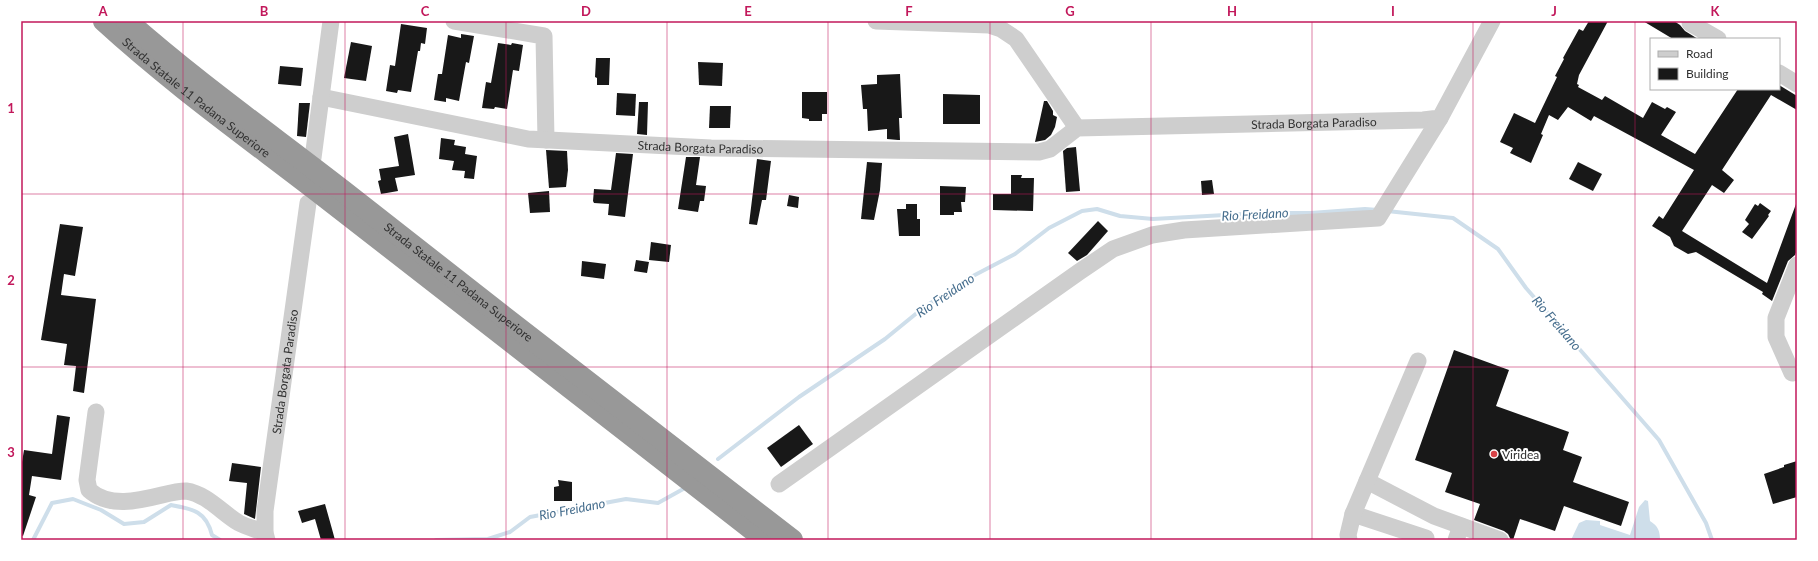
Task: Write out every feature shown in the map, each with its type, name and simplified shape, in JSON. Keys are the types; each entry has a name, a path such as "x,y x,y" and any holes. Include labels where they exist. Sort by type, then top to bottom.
{"highway":[{"name":"Strada Statale 11 Padana Superiore","path":"104,21 134,49 250,141 328,199 766,540"},
{"name":"Strada Statale 11 Padana Superiore","path":"127,21 257,127 338,187 792,540"}],"street":[{"path":"313,158 331,21"},
{"path":"454,21 544,36 546,140"},
{"path":"876,21 989,25 1001,29 1016,39 1077,128"},
{"path":"779,484 1073,276 1114,249 1152,235 1184,230 1378,218 1440,118 1492,21"},
{"path":"1689,22 1716,38"},
{"path":"1780,74 1797,84"},
{"name":"Strada Borgata Paradiso","path":"321,97 528,139 711,148 1039,152 1050,149 1077,128 1423,120 1440,118"},
{"name":"Strada Borgata Paradiso","path":"266,536 265,511 308,203"},
{"path":"1797,265 1776,318 1776,337 1792,373 1797,371"},
{"path":"1350,540 1348,535 1353,514 1418,361"},
{"path":"96,412 87,480 89,490 96,496 112,501 129,502 179,491 199,494 240,523 266,536"},
{"path":"1367,481 1434,516 1458,533 1496,539"},
{"path":"1353,514 1426,539 1434,516"}],"water":[{"path":"1645,500 1648,501 1650,521 1658,529 1660,540 1571,540 1579,523 1586,520 1600,521 1600,525 1630,535 1639,507"}],"building":[{"path":"1589,21 1608,21 1579,75 1577,84 1579,85 1578,87 1602,100 1605,96 1643,118 1652,102 1665,109 1667,107 1676,112 1661,135 1695,154 1737,90 1780,90 1780,86 1797,96 1797,110 1771,95 1722,170 1734,180 1724,193 1712,185 1682,231 1767,283 1797,204 1797,250 1795,255 1788,261 1772,301 1762,294 1763,292 1696,252 1688,254 1674,246 1670,237 1652,226 1659,216 1663,219 1694,170 1594,116 1591,121 1568,107 1558,120 1549,115 1541,134 1543,135 1531,163 1510,153 1513,148 1500,142 1514,113 1535,123 1557,77 1555,76 1564,59 1563,58 1579,29 1583,31"},
{"path":"1643,21 1674,21 1685,31 1696,38 1671,38"},
{"path":"401,24 427,28 425,44 421,43 420,51 418,51 411,92 398,90 397,93 386,91 390,65 395,66"},
{"path":"461,34 474,36 469,63 466,62 459,101 446,98 446,102 434,100 438,74 442,74 448,35 461,38"},
{"path":"351,42 372,46 366,81 344,78"},
{"path":"498,43 523,45 519,71 513,70 507,109 495,107 494,109 482,108 486,82 491,83"},
{"path":"596,58 610,58 609,85 597,85 597,78 595,77"},
{"path":"698,62 723,63 722,86 699,85"},
{"path":"280,66 303,68 301,86 278,84"},
{"path":"900,74 902,118 899,118 900,140 887,139 887,129 868,131 867,109 863,109 861,85 877,84 877,75"},
{"path":"802,92 827,92 827,114 822,114 822,121 809,121 809,119 802,118"},
{"path":"617,93 636,94 635,116 616,115"},
{"path":"943,94 980,95 980,124 943,124"},
{"path":"1044,101 1047,101 1053,111 1053,115 1057,117 1055,127 1051,135 1045,140 1035,142"},
{"path":"639,102 648,102 647,135 637,134"},
{"path":"299,103 310,103 306,137 297,136"},
{"path":"710,106 731,106 730,128 709,128"},
{"path":"408,134 415,175 395,178 398,191 381,194 378,181 381,180 379,169 399,166 394,137"},
{"path":"441,138 455,140 454,145 466,147 465,154 477,156 474,179 464,178 465,171 452,170 454,161 439,159"},
{"path":"1076,147 1080,191 1066,192 1063,151 1067,148"},
{"path":"546,150 567,151 568,170 566,187 549,188"},
{"path":"616,153 633,154 625,217 608,215 609,204 594,203 593,201 594,189 611,190"},
{"path":"686,157 700,157 696,185 706,186 704,201 700,201 698,212 678,209"},
{"path":"757,159 771,161 766,200 762,200 757,225 749,224"},
{"path":"867,162 882,163 880,190 874,220 861,219"},
{"path":"1578,162 1602,174 1593,191 1569,179"},
{"path":"1011,175 1022,175 1021,178 1034,178 1033,211 993,210 993,194 1011,194"},
{"path":"1212,180 1214,194 1202,195 1201,181"},
{"path":"940,186 966,187 965,202 961,202 962,212 954,212 954,215 940,215"},
{"path":"549,191 550,212 530,213 528,193"},
{"path":"789,195 799,197 798,208 787,206"},
{"path":"1760,203 1771,211 1752,239 1742,232 1749,224 1745,220 1755,204 1758,206"},
{"path":"906,204 917,204 917,219 920,219 920,236 899,236 897,209 906,209"},
{"path":"1098,221 1108,231 1087,255 1077,261 1068,253"},
{"path":"60,224 83,227 75,276 64,274 61,295 96,299 84,393 73,391 76,366 64,365 67,344 41,340"},
{"path":"651,242 671,245 669,262 649,260"},
{"path":"636,260 649,262 647,273 634,271"},
{"path":"582,261 606,264 604,279 581,276"},
{"path":"1454,350 1509,370 1496,406 1569,432 1563,450 1582,457 1573,482 1629,502 1621,526 1564,506 1555,531 1520,519 1513,540 1511,540 1508,534 1504,531 1474,520 1480,504 1445,492 1452,473 1415,460"},
{"path":"57,415 70,417 61,480 32,476 29,495 36,497 23,536 21,535 21,468 24,450 52,454"},
{"path":"799,425 813,444 781,467 767,448"},
{"path":"1797,461 1797,497 1773,504 1764,474"},
{"path":"232,463 261,467 255,519 244,514 247,483 229,481"},
{"path":"558,480 572,482 572,501 554,501 554,487 559,486"},
{"path":"325,504 335,540 321,540 315,519 302,523 298,511"}],"waterway":[{"name":"Rio Freidano","path":"718,459 799,397 885,339 923,308 971,277 1015,254 1049,228 1082,211 1097,209 1120,216 1153,219 1261,213 1311,213 1365,209 1378,210"},
{"name":"Rio Freidano","path":"1387,211 1453,218 1498,249 1526,288 1659,440 1706,523 1712,540"},
{"name":"Rio Freidano","path":"436,540 488,539 510,532 530,517 626,499 658,503 685,488"},
{"name":"Rio Freidano","path":"33,540 52,503 73,499 101,510 124,524 144,522 171,505 186,508 198,512 206,521 212,535 220,540"}],"place":[{"name":"Viridea","path":"1494,454"}]}
